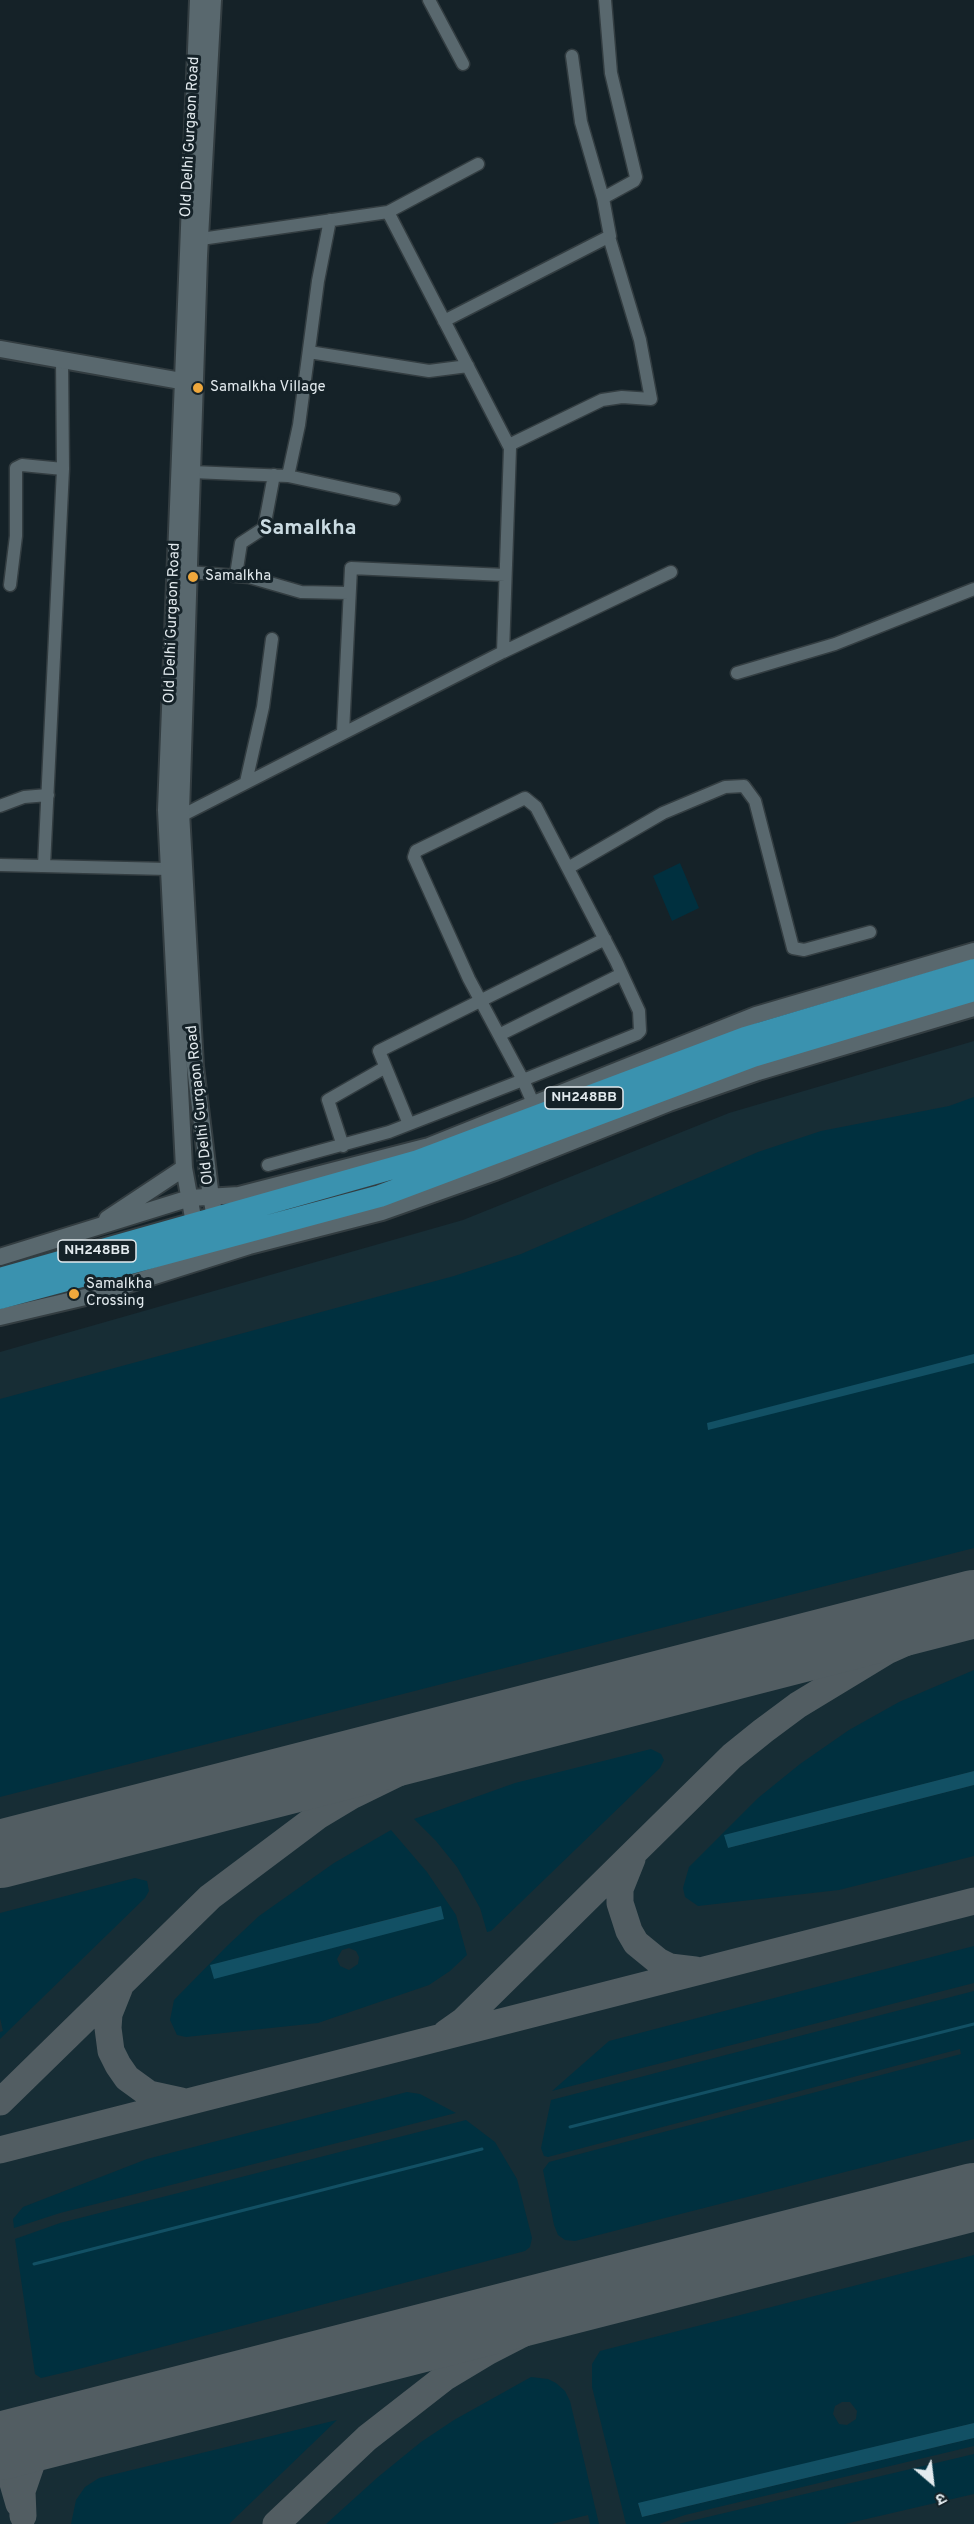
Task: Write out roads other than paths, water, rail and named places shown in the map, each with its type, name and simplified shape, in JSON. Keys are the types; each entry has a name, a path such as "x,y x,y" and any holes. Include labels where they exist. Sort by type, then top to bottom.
{"highway":[{"name":"NH248BB","path":"0,1279 208,1224 380,1196 540,1118 745,1038 974,970"},
{"name":"NH248BB","path":"540,1118 974,990"},
{"name":"NH248BB","path":"0,1298 208,1224"}],"main road":[{"name":"Old Delhi Gurgaon Road","path":"198,0 203,53 201,239 189,572 176,812 168,869 184,1168 190,1198 208,1224"},
{"name":"Old Delhi Gurgaon Road","path":"208,1224 176,812 181,381 203,53 213,0"},
{"path":"0,349 181,381"},
{"path":"0,1257 77,1235 190,1198 208,1224 239,1195 540,1118 756,1016 974,951"},
{"path":"0,1317 94,1295 249,1246 382,1212 758,1072 974,1008"},
{"path":"77,1235 96,1227 184,1168"}],"street":[{"path":"429,0 463,64"},
{"path":"603,198 634,181 636,177 611,73 604,0"},
{"path":"509,445 602,400 622,397 651,399 640,340 609,237 603,198 581,122 572,56"},
{"path":"201,239 388,212 478,164"},
{"path":"388,212 509,445 503,652"},
{"path":"288,476 299,425 330,220"},
{"path":"444,321 609,237"},
{"path":"309,352 429,371 468,366"},
{"path":"44,867 63,469 62,359"},
{"path":"10,585 16,536 16,468 22,465 63,469"},
{"path":"192,472 288,476 394,499"},
{"path":"236,575 241,543 264,528 274,475"},
{"path":"344,732 352,568 505,575"},
{"path":"189,572 236,575 301,592 349,593"},
{"path":"176,812 246,782 503,652 671,572"},
{"path":"737,673 834,644 974,589"},
{"path":"246,782 262,707 272,639"},
{"path":"568,868 663,813 725,787 744,786 755,801 793,948 804,950 870,932"},
{"path":"0,806 24,797 48,795"},
{"path":"268,1165 343,1146 410,1124 523,1080 637,1034 641,1027 641,1016 622,974 536,807 525,798 415,854 417,863 481,1001 523,1080 540,1118"},
{"path":"0,865 168,869"},
{"path":"410,1124 384,1068 379,1051 605,939"},
{"path":"499,1035 622,974"},
{"path":"343,1146 328,1100 384,1068"}],"waterway":[{"path":"570,2127 974,2024"},
{"path":"34,2264 482,2149"}],"place":[{"name":"Samalkha Village","path":"198,388"},
{"name":"Samalkha","path":"193,577"},
{"name":"Samalkha Crossing","path":"74,1294"}],"district":[{"name":"Samalkha","path":"308,530"}]}
